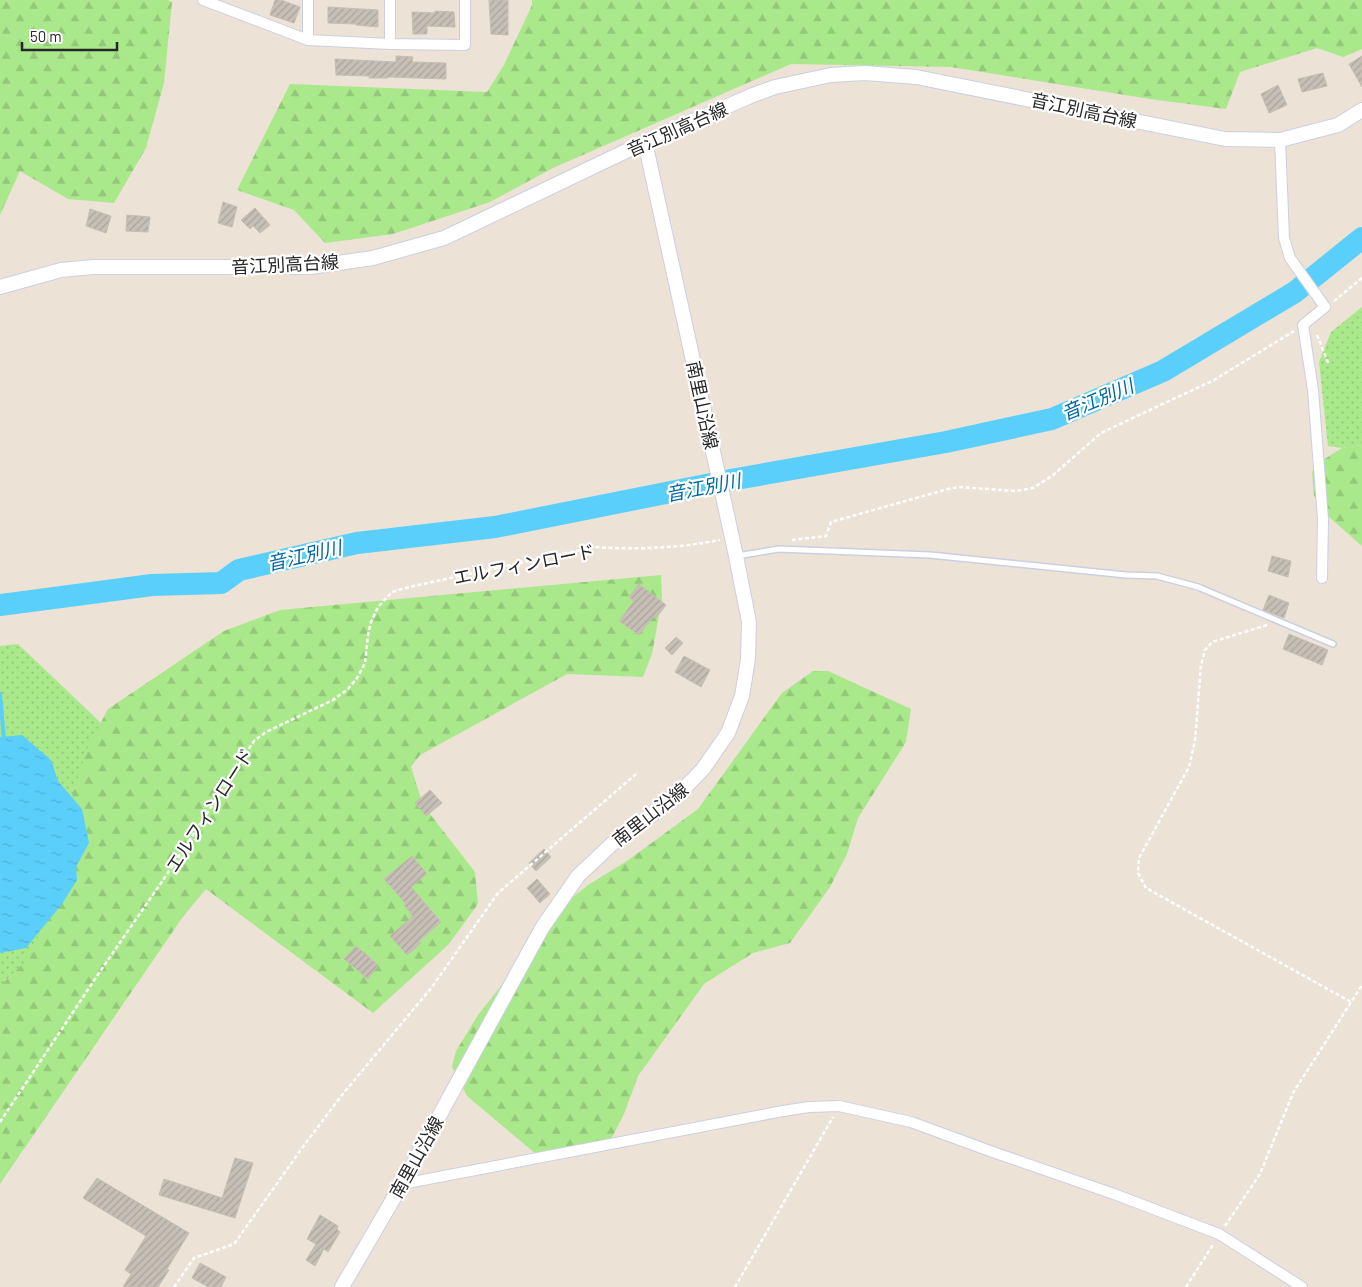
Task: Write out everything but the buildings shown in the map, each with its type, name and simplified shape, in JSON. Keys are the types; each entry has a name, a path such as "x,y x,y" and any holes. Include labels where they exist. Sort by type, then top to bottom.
{"street":[{"path":"203,0 225,4 308,40 465,45 465,0"},
{"path":"308,0 308,40"},
{"path":"390,0 390,44"},
{"name":"音江別高台線","path":"0,287 61,270 93,267 310,267 373,258 444,238 645,142 753,95 775,87 831,75 865,74 916,77 1225,139 1280,140 1338,125 1362,110"},
{"path":"1280,140 1284,238 1290,258 1325,307 1303,325 1314,390 1323,519 1322,578"},
{"name":"南里山沿線","path":"342,1287 402,1184 542,928 578,876 612,844 674,799 703,769 728,734 742,696 748,659 749,622 728,516 645,142"},
{"path":"402,1184 782,1111 809,1107 839,1106 911,1122 1114,1194 1219,1234 1302,1287"}],"lane":[{"path":"736,556 779,549 921,555 1126,575 1157,576 1198,587 1333,644"}],"path":[{"path":"1325,307 1362,278"},
{"path":"789,540 826,536 831,522 948,489 959,487 1016,491 1033,488 1052,476 1101,433 1214,380 1303,325"},
{"path":"1315,331 1329,365"},
{"name":"エルフィンロード","path":"0,1122 174,864 254,741 266,732 333,700 348,689 357,678 365,662 371,622 378,608 392,592 594,547 619,549 659,548 694,545 732,538"},
{"path":"1266,616 1267,625 1212,642 1205,650 1201,665 1195,741 1189,767 1139,858 1138,874 1146,888 1351,1002"},
{"path":"174,1287 194,1258 234,1244 342,1095 432,987 498,892 636,774"},
{"path":"1186,1287 1260,1174 1294,1093 1362,985"},
{"path":"735,1287 839,1106"}],"green space":[{"path":"0,0 168,0 172,2 164,83 146,148 114,203 68,199 20,171 0,215"},
{"path":"532,0 1362,0 1362,49 1343,57 1317,48 1240,72 1226,109 1150,99 951,67 791,64 553,168 490,202 393,234 325,243 294,210 237,190 290,84 487,92 504,65 532,5"},
{"path":"1362,307 1362,445 1342,448 1328,446 1319,362 1331,332"},
{"path":"1362,445 1362,546 1329,517 1314,496 1312,472 1323,460 1342,448"},
{"path":"661,575 662,599 652,654 643,677 567,674 420,755 411,767 423,805 475,872 478,904 448,945 373,1013 206,889 182,918 0,1184 0,986 24,963 51,911 65,819 87,749 108,709 224,631 280,610"},
{"path":"18,644 121,742 0,1094 0,646"},
{"path":"813,671 828,671 911,709 906,742 858,818 847,854 830,887 790,943 753,953 704,984 638,1076 624,1114 606,1149 536,1154 467,1096 452,1067 456,1051 478,1015 569,900 588,885 627,861 698,809 782,693"}],"water":[{"path":"22,735 51,760 58,781 82,809 89,843 76,867 77,880 62,904 26,948 0,953 0,737"}],"waterway":[{"name":"音江別川","path":"0,605 152,585 221,583 239,570 357,543 495,527 736,479 946,442 1052,419 1163,371 1295,292 1362,238"},
{"path":"0,694 4,741"}]}
